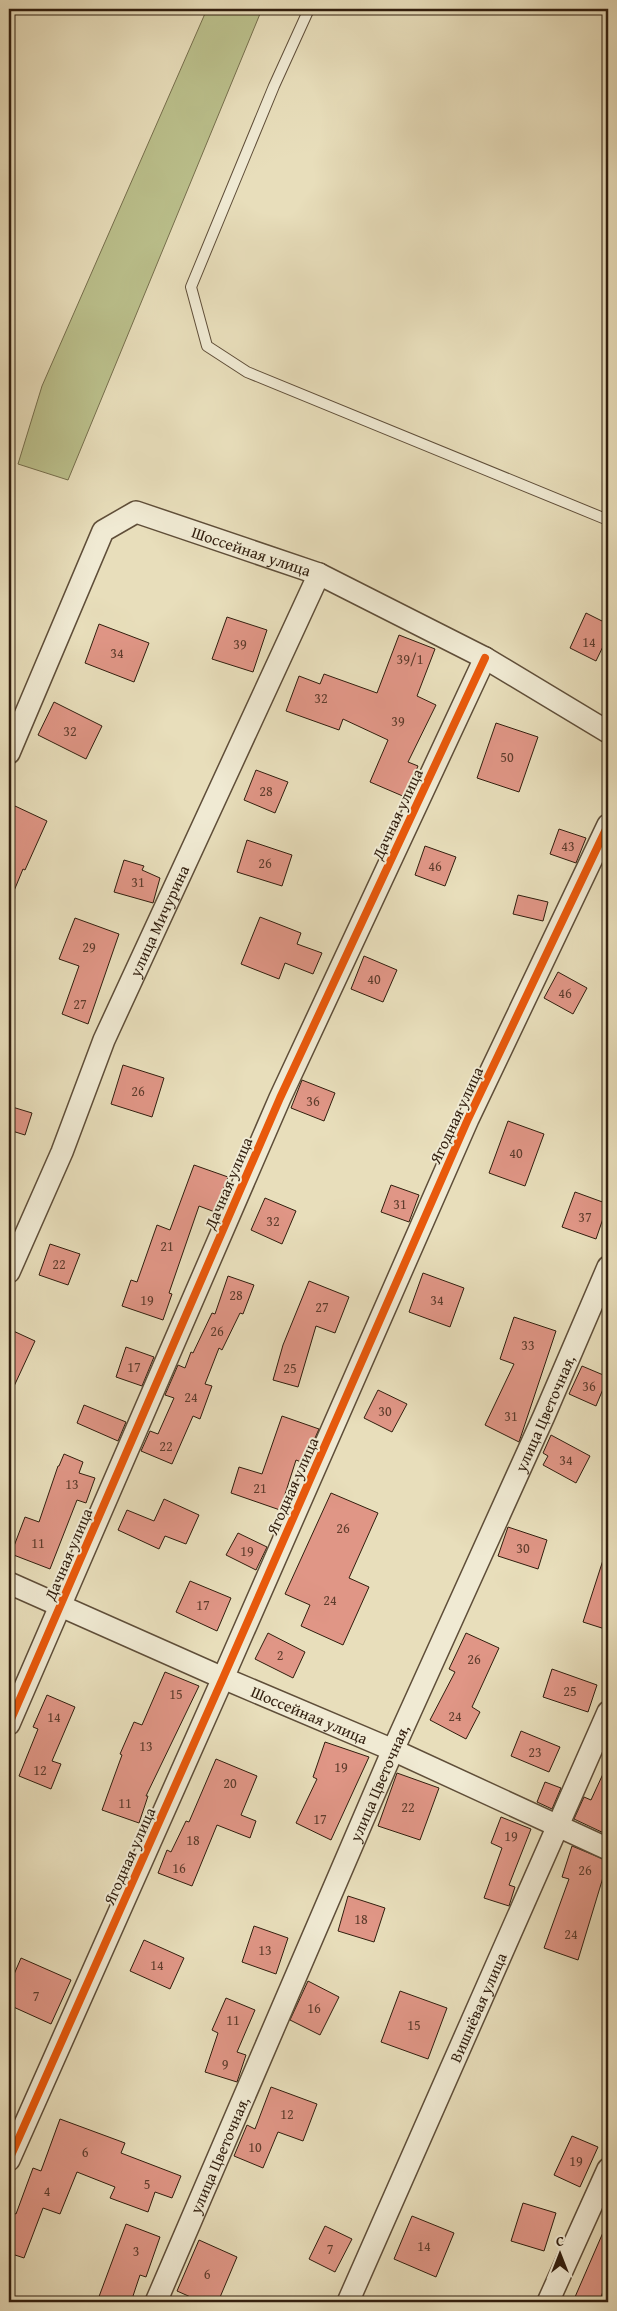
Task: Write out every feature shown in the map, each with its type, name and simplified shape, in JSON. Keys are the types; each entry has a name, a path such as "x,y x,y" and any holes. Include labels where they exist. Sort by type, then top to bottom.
{"street":[{"name":"Шоссейная улица","path":"9,753 103,531 136,512 319,574 485,658 608,732"},
{"name":"улица Мичурина","path":"9,1272 62,1152 104,1040 319,574"},
{"name":"Дачная улица","path":"9,1724 280,1098 485,658"},
{"name":"Ягодная улица","path":"9,2160 468,1119 608,825"},
{"name":"улица Цветочная,","path":"156,2302 392,1750 548,1407 608,1267"},
{"name":"Шоссейная улица","path":"9,1583 223,1678 392,1750 608,1848"},
{"name":"Вишнёвая улица","path":"348,2302 608,1712"},
{"path":"548,2302 608,2168"}],"lane":[{"path":"309,9 274,86 191,287 207,346 247,372 608,520"}],"green space":[{"path":"207,9 262,9 68,480 18,464 42,386"}],"building":[{"path":"586,613 608,624 608,636 596,661 570,648"},
{"path":"227,617 267,630 253,672 212,659"},
{"path":"99,624 149,643 134,682 85,663"},
{"path":"399,635 435,649 417,696 436,705 408,762 418,766 405,797 370,782 388,740 343,719 339,730 286,711 299,676 320,684 324,674 377,693"},
{"path":"54,702 102,726 86,759 38,735"},
{"path":"496,723 538,737 519,792 477,778"},
{"path":"256,770 288,782 275,813 244,800"},
{"path":"15,806 47,821 25,870 23,869 9,903 9,819"},
{"path":"559,829 586,838 576,863 550,854"},
{"path":"247,840 292,855 282,886 237,872"},
{"path":"425,846 456,857 445,886 415,875"},
{"path":"124,860 144,866 142,870 160,878 153,903 114,892"},
{"path":"518,895 548,902 543,921 513,914"},
{"path":"260,917 301,933 297,944 322,953 313,974 285,963 279,979 241,964"},
{"path":"75,918 119,934 88,1024 62,1014 79,966 59,959"},
{"path":"364,956 397,970 383,1002 351,989"},
{"path":"558,972 587,988 573,1014 544,998"},
{"path":"123,1065 164,1078 152,1117 111,1104"},
{"path":"302,1080 335,1093 324,1121 291,1108"},
{"path":"9,1106 32,1113 25,1135 9,1130"},
{"path":"508,1121 544,1134 525,1186 489,1173"},
{"path":"194,1165 228,1177 215,1212 199,1206 169,1293 172,1294 163,1320 122,1306 131,1280 137,1282 157,1225 170,1230"},
{"path":"391,1185 419,1195 409,1222 381,1212"},
{"path":"575,1192 608,1204 596,1239 562,1227"},
{"path":"265,1198 296,1211 282,1244 251,1230"},
{"path":"50,1244 80,1254 68,1285 39,1275"},
{"path":"423,1273 464,1288 450,1327 409,1312"},
{"path":"228,1276 254,1285 243,1314 240,1313 222,1350 219,1348 205,1384 212,1386 200,1419 193,1416 172,1464 141,1451 150,1431 158,1434 174,1398 165,1395 178,1365 185,1368 191,1352 193,1353 212,1313 215,1314"},
{"path":"309,1281 349,1297 335,1333 316,1326 298,1387 273,1380 283,1345"},
{"path":"514,1317 556,1331 519,1442 485,1425 514,1364 500,1359"},
{"path":"9,1329 35,1341 9,1397"},
{"path":"126,1347 154,1357 142,1386 116,1377"},
{"path":"582,1366 608,1377 596,1406 569,1394"},
{"path":"378,1390 407,1404 392,1432 364,1418"},
{"path":"84,1405 126,1422 118,1441 77,1423"},
{"path":"282,1416 319,1429 304,1463 296,1460 280,1510 231,1493 239,1467 262,1474"},
{"path":"551,1435 590,1456 576,1483 543,1465 548,1456 543,1453"},
{"path":"64,1454 83,1462 79,1473 95,1478 86,1503 77,1500 50,1569 11,1554 25,1517 39,1522"},
{"path":"331,1493 378,1513 349,1578 369,1587 343,1645 301,1626 310,1605 285,1594"},
{"path":"164,1499 199,1515 186,1544 165,1536 159,1549 118,1530 127,1510 154,1521"},
{"path":"508,1527 547,1540 538,1569 498,1556"},
{"path":"238,1533 267,1547 256,1570 226,1555"},
{"path":"604,1557 608,1558 608,1630 583,1622"},
{"path":"190,1581 231,1598 217,1631 176,1612"},
{"path":"268,1633 305,1652 293,1678 255,1659"},
{"path":"466,1633 499,1648 472,1707 480,1712 466,1739 430,1720 455,1672 449,1669"},
{"path":"552,1669 597,1685 588,1712 543,1697"},
{"path":"165,1672 199,1686 146,1796 148,1796 139,1823 102,1810 122,1755 120,1754 134,1722 142,1725"},
{"path":"47,1695 75,1707 52,1761 61,1764 51,1789 19,1776 38,1729 33,1727"},
{"path":"521,1731 560,1747 549,1772 511,1756"},
{"path":"325,1742 369,1757 331,1840 296,1823 317,1779 313,1777"},
{"path":"216,1759 257,1776 241,1815 256,1821 250,1838 217,1825 192,1886 158,1873 167,1850 171,1852 186,1821 189,1822"},
{"path":"608,1763 608,1835 574,1819 584,1797 591,1800"},
{"path":"397,1773 439,1788 420,1840 378,1826"},
{"path":"545,1782 561,1788 552,1809 537,1802"},
{"path":"501,1817 531,1829 509,1885 515,1887 509,1906 484,1898 502,1848 491,1843"},
{"path":"572,1846 608,1861 578,1960 544,1948 569,1879 562,1877"},
{"path":"348,1896 385,1908 374,1942 338,1931"},
{"path":"254,1926 288,1938 276,1974 242,1962"},
{"path":"144,1940 184,1958 170,1989 130,1971"},
{"path":"21,1958 71,1980 51,2024 9,2005 9,1986"},
{"path":"308,1981 339,1997 320,2035 290,2020"},
{"path":"400,1991 447,2008 428,2059 381,2042"},
{"path":"226,1998 255,2010 237,2052 246,2055 237,2082 205,2072 218,2033 212,2030"},
{"path":"271,2087 317,2104 303,2141 278,2132 263,2168 234,2156 247,2125 255,2129"},
{"path":"60,2119 125,2143 121,2153 181,2176 172,2198 155,2192 148,2212 110,2198 115,2187 77,2172 60,2214 43,2208 24,2258 9,2253 9,2211 16,2214 33,2168 41,2171"},
{"path":"572,2136 598,2147 580,2187 554,2175"},
{"path":"523,2203 556,2213 544,2251 511,2241"},
{"path":"412,2216 454,2233 436,2277 394,2259"},
{"path":"608,2221 608,2279 599,2302 588,2302 575,2297"},
{"path":"126,2224 160,2237 146,2277 140,2275 131,2302 97,2302"},
{"path":"325,2226 352,2239 335,2272 309,2259"},
{"path":"199,2240 237,2257 218,2302 202,2302 177,2291"}],"cycle path":[{"path":"9,1724 280,1098 485,658"},
{"path":"9,2160 468,1119 608,825"}]}
